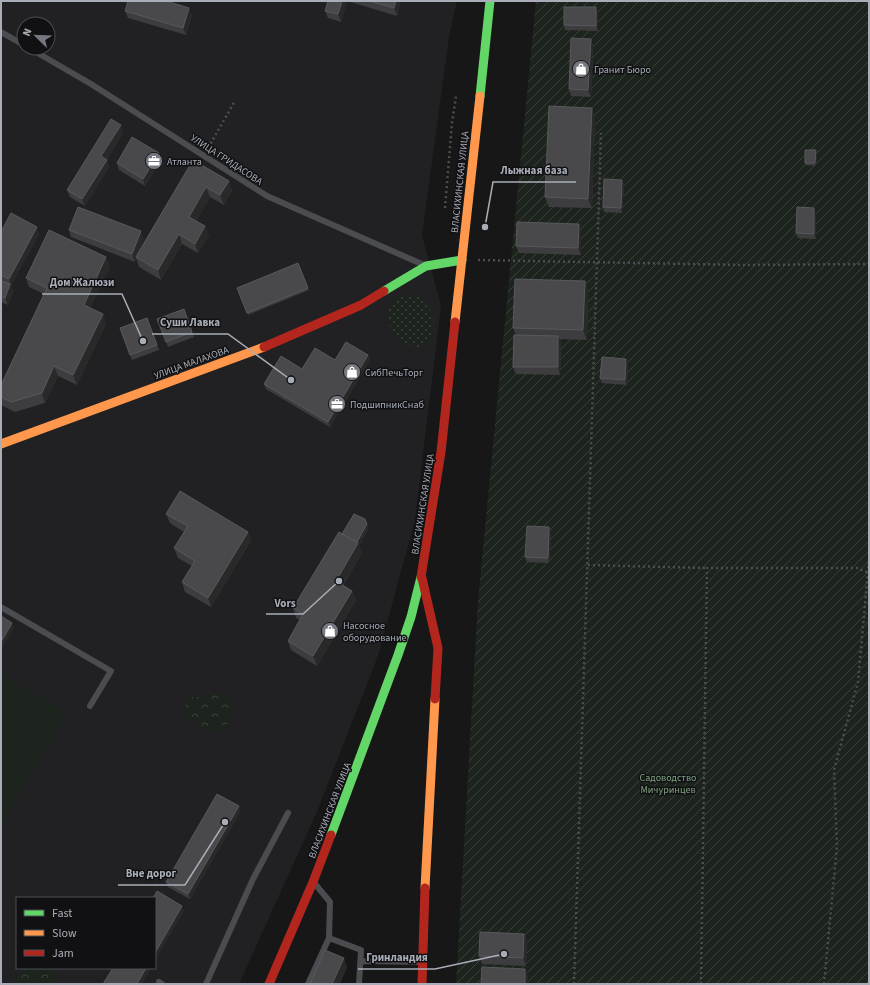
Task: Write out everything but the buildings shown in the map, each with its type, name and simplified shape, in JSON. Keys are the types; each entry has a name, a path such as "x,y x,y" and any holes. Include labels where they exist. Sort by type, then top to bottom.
{"main road":[{"name":"ВЛАСИХИНСКАЯ УЛИЦА","path":"269,984 313,882 345,800 411,617 421,577 441,452 490,1"},
{"path":"426,266 462,260"},
{"name":"УЛИЦА МАЛАХОВА","path":"1,444 276,343 361,305 426,266"},
{"path":"421,577 438,648 427,837 422,984"}],"lane":[{"path":"1,32 16,40"},
{"name":"УЛИЦА ГРИДАСОВА","path":"43,56 91,84 267,196 426,266"},
{"path":"1,607 111,671 90,706"},
{"path":"206,984 253,879 288,813"},
{"path":"308,984 329,938 330,902 313,882"},
{"path":"329,938 361,950 359,984"},
{"path":"360,961 423,962"}],"path":[{"path":"445,208 452,123 456,96"},
{"path":"203,155 235,101"},
{"path":"574,984 601,133"},
{"path":"462,260 744,265 869,264"},
{"path":"824,984 837,846 834,770 858,682 869,560"},
{"path":"588,565 707,568 857,568 869,573"},
{"path":"700,984 707,568"}],"shaded area":[{"path":"1,1 457,1 449,37 422,235 441,306 415,520 378,656 316,814 239,984 1,984"}],"green space":[{"name":"Садоводство Мичуринцев","path":"536,1 869,1 869,984 456,984 478,601"},
{"path":"408,294 422,299 431,313 433,321 431,338 427,344 420,347 411,346 401,341 394,333 389,323 388,312 390,304 400,297"},
{"path":"1,674 67,713 1,825"},
{"path":"209,694 225,695 235,708 229,722 224,727 209,732 186,717 183,710 187,701 191,697 201,697"},
{"path":"22,969 58,969 57,984 14,984"}],"traffic: fast":[{"path":"480,96 490,1"},
{"path":"384,291 426,266 462,260"},
{"path":"331,835 398,655 411,617 421,577"}],"traffic: slow":[{"path":"455,322 480,96"},
{"path":"1,444 264,347"},
{"path":"425,888 435,699"}],"traffic: jam":[{"path":"264,347 361,305 384,291"},
{"path":"421,577 441,452 455,322"},
{"path":"422,578 438,648 435,699"},
{"path":"269,984 313,882 331,835"},
{"path":"422,984 425,888"}],"place":[{"name":"Гранит Бюро","path":"581,69"},
{"name":"Атланта","path":"154,161"},
{"name":"Лыжная база","path":"485,227"},
{"name":"Дом Жалюзи","path":"143,341"},
{"name":"СибПечьТорг","path":"352,372"},
{"name":"Суши Лавка","path":"291,380"},
{"name":"ПодшипникСнаб","path":"337,404"},
{"name":"Vors","path":"339,581"},
{"name":"Насосное оборудование","path":"330,631"},
{"name":"Вне дорог","path":"225,822"},
{"name":"Гринландия","path":"504,954"}]}
